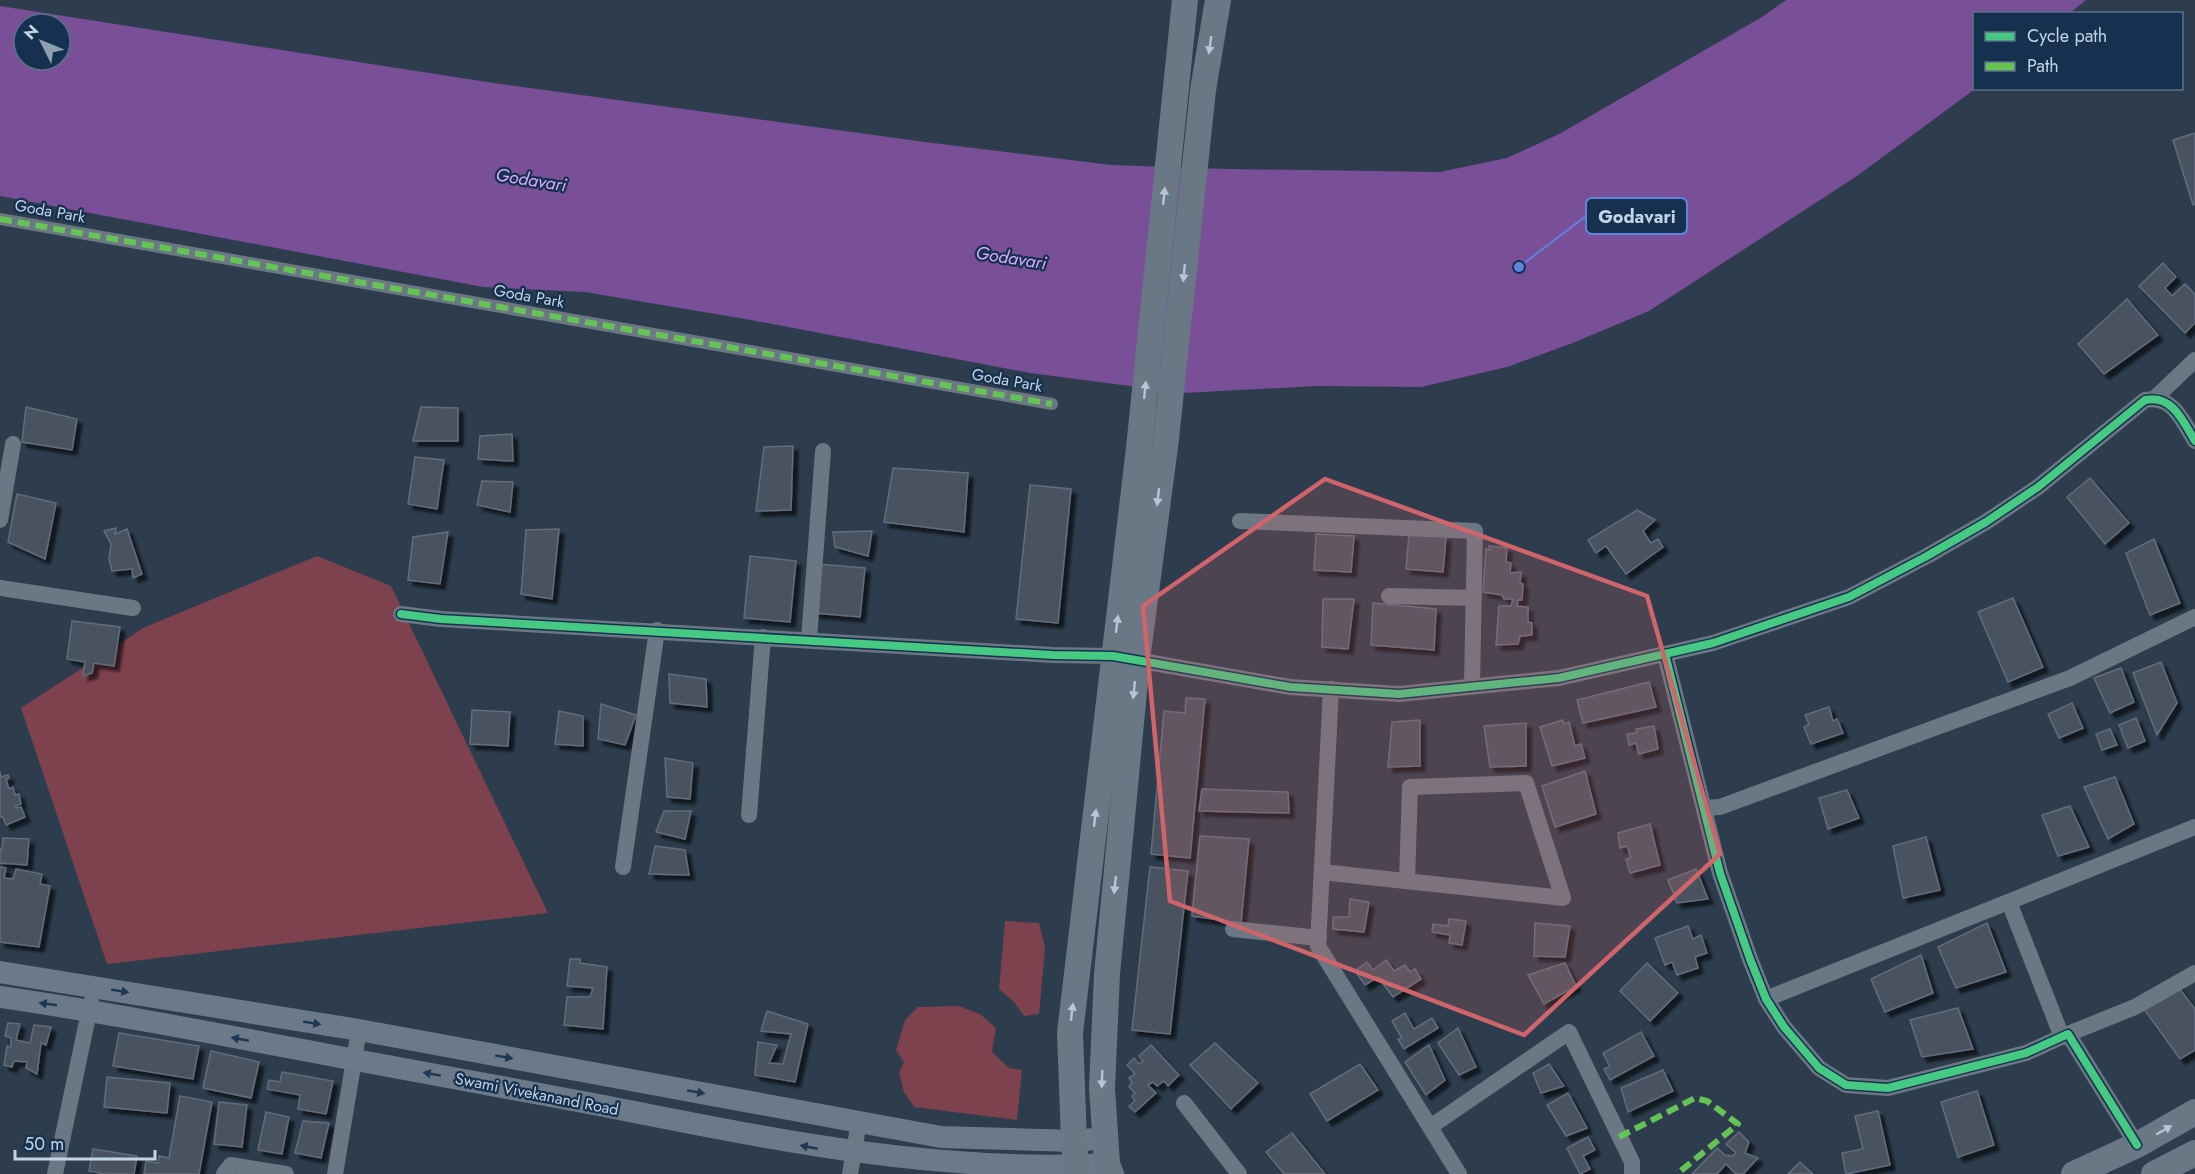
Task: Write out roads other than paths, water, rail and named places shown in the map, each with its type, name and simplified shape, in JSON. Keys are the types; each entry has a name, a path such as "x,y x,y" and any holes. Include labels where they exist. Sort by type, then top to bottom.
{"main road":[{"path":"1077,1171 1070,1033 1125,658 1166,439 1203,90 1218,0"},
{"path":"1109,1169 1102,1088 1125,658 1139,448 1183,10"},
{"path":"0,972 359,1030 941,1137 1074,1141 1105,1138"},
{"name":"Swami Vivekanand Road","path":"0,997 90,1010 569,1099 851,1165 1077,1171 1109,1169"},
{"path":"2074,1174 2137,1145 2195,1112"},
{"path":"2154,1174 2195,1154"}],"street":[{"name":"Goda Park","path":"0,219 1052,404"},
{"path":"2156,398 2195,360"},
{"path":"401,614 441,619 1125,658 1290,687 1399,694 1559,678 1713,643 1850,597 1986,522 2038,487 2145,400 2156,398 2166,402 2179,416 2195,441"},
{"path":"0,520 13,444"},
{"path":"809,640 823,451"},
{"path":"1240,521 1475,531 1472,686"},
{"path":"0,588 133,608"},
{"path":"1389,596 1474,598"},
{"path":"1704,808 1720,807 2070,678 2195,617"},
{"path":"623,867 657,630"},
{"path":"749,815 763,637"},
{"path":"1665,654 1720,873 1766,999 1784,1027 1819,1068 1846,1085 1888,1088 2026,1053 2135,1006 2195,973"},
{"path":"1331,689 1318,945 1459,1174"},
{"path":"1322,872 1563,898 1526,783 1410,787 1407,881"},
{"path":"1766,999 2195,828"},
{"path":"2009,902 2065,1036 2137,1145"},
{"path":"1233,929 1319,938"},
{"path":"55,1174 94,987"},
{"path":"335,1174 359,1030"},
{"path":"1430,1127 1569,1032 1632,1162 1632,1174"},
{"path":"1184,1103 1239,1174"},
{"path":"851,1165 859,1122"},
{"path":"224,1174 231,1165 286,1174"}],"water":[{"path":"1786,0 2086,0 2071,12 1973,12 1974,90 1857,176 1649,311 1507,367 1421,387 1317,386 1184,393 1030,373 751,320 585,292 483,287 0,196 0,6 38,12 12,12 12,72 72,72 72,17 487,82 1111,165 1440,172 1507,158 1561,133 1762,17"}],"place":[{"name":"Godavari","path":"1519,267"}]}
